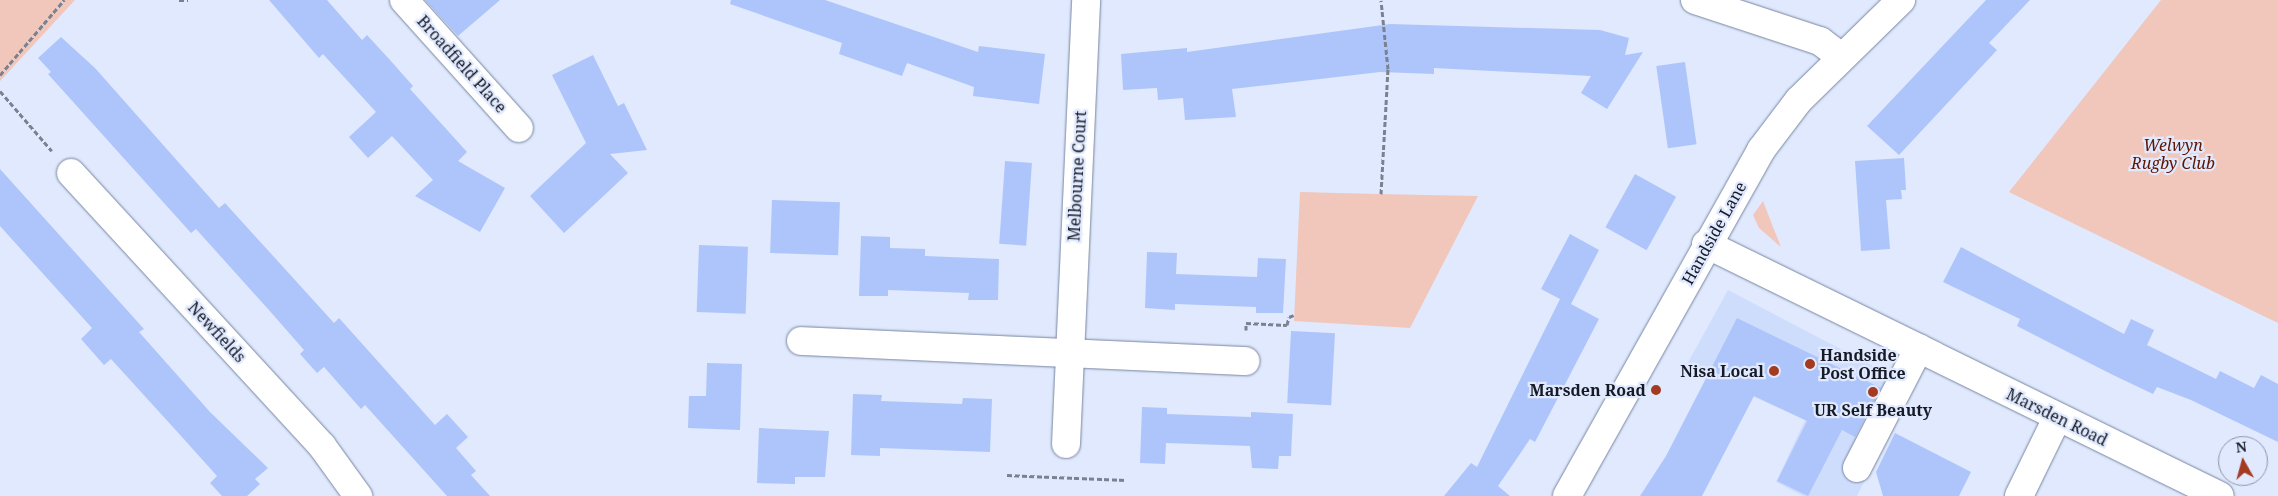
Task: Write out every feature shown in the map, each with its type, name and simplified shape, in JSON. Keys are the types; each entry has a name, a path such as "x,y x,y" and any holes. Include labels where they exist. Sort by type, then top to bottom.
{"street":[{"name":"Broadfield Place","path":"404,0 519,128"},
{"name":"Melbourne Court","path":"1066,444 1068,351 1086,0"},
{"path":"1695,0 1820,41 1841,57"},
{"name":"Handside Lane","path":"1567,496 1618,412 1706,244 1761,150 1799,100 1901,0"},
{"name":"Newfields","path":"71,173 322,446 358,496"},
{"name":"Marsden Road","path":"1706,244 2057,418 2220,496"},
{"path":"802,341 1068,351 1246,361"},
{"path":"1857,468 1919,348"},
{"path":"2018,496 2057,418"}],"path":[{"path":"0,75 64,0"},
{"path":"179,0 188,0"},
{"path":"1381,0 1388,69 1381,194"},
{"path":"0,91 71,173"},
{"path":"1246,361 1246,323 1287,325 1289,317 1294,315"},
{"path":"1007,475 1126,480"}],"shaded area":[{"path":"1728,290 1911,386 1857,496 1803,496 1776,482 1805,420 1686,366"}],"green space":[{"path":"0,0 75,0 0,81"},
{"name":"Welwyn Rugby Club","path":"2161,0 2278,0 2278,323 2009,192"},
{"path":"1300,192 1478,196 1410,328 1294,321"},
{"path":"1763,201 1781,247 1759,228 1753,215"}],"building":[{"path":"269,0 327,0 362,40 367,35 390,60 413,86 410,89 467,152 458,161 505,188 480,232 415,196 433,180 392,136 368,158 349,137 376,112 323,54 319,58"},
{"path":"425,0 500,0 458,36"},
{"path":"731,0 825,0 978,52 979,46 1045,54 1039,104 973,96 974,87 907,63 902,76 839,54 842,43 730,4"},
{"path":"1986,0 2030,0 1989,43 1997,50 1899,155 1867,126"},
{"path":"1390,24 1600,30 1629,38 1625,55 1643,52 1607,109 1581,93 1591,76 1434,68 1434,74 1380,72 1232,89 1236,117 1185,120 1183,98 1158,100 1157,88 1123,90 1121,54 1187,48 1187,52"},
{"path":"61,37 95,68 219,208 225,203 334,323 339,318 435,425 447,414 468,437 456,448 476,471 471,475 490,496 447,496 365,405 361,409 324,367 317,373 300,354 304,350 268,309 196,229 191,233 48,74 51,72 38,58"},
{"path":"593,55 618,106 624,103 647,150 610,154 628,173 564,233 530,196 586,143 552,75"},
{"path":"1685,62 1697,144 1668,148 1656,66"},
{"path":"1904,158 1906,190 1901,190 1902,199 1886,200 1890,249 1861,251 1855,161"},
{"path":"1005,161 1032,163 1026,246 999,244"},
{"path":"0,169 144,329 139,332 210,412 268,468 255,479 260,484 247,496 222,496 210,483 217,476 182,437 111,359 104,365 81,339 92,328 0,226"},
{"path":"1635,174 1676,197 1647,250 1605,227"},
{"path":"772,200 840,202 838,255 770,253"},
{"path":"1570,234 1599,250 1571,304 1599,319 1535,442 1530,439 1498,486 1510,496 1444,496 1471,463 1477,467 1560,299 1541,289"},
{"path":"861,236 890,237 890,248 925,249 925,256 999,259 998,300 968,300 969,293 888,290 888,296 859,296"},
{"path":"699,245 748,247 746,314 697,312"},
{"path":"1961,247 2124,334 2131,319 2154,330 2147,345 2216,379 2220,371 2254,388 2261,375 2278,384 2278,442 2191,400 2157,387 2153,394 2111,374 2017,326 2020,319 1943,282"},
{"path":"1147,252 1177,253 1176,274 1257,277 1258,258 1286,259 1283,313 1256,313 1256,307 1175,304 1175,310 1145,308"},
{"path":"1737,318 1881,388 1855,437 1842,430 1808,496 1777,481 1807,421 1754,396 1702,496 1640,496 1666,456"},
{"path":"1291,331 1335,333 1331,405 1287,403"},
{"path":"707,363 742,364 740,430 688,428 689,396 706,396"},
{"path":"853,394 882,395 881,401 962,404 963,398 992,399 990,452 880,448 880,456 851,455"},
{"path":"1142,407 1167,408 1167,414 1251,417 1251,412 1293,414 1291,456 1279,456 1278,469 1252,468 1250,446 1166,443 1165,464 1140,463"},
{"path":"759,428 829,431 825,477 795,477 795,484 757,483"},
{"path":"1895,433 1971,472 1959,496 1883,496 1876,472"}],"place":[{"name":"Handside Post Office","path":"1810,364"},
{"name":"Nisa Local","path":"1774,371"},
{"name":"Marsden Road","path":"1656,390"},
{"name":"UR Self Beauty","path":"1873,392"}]}
